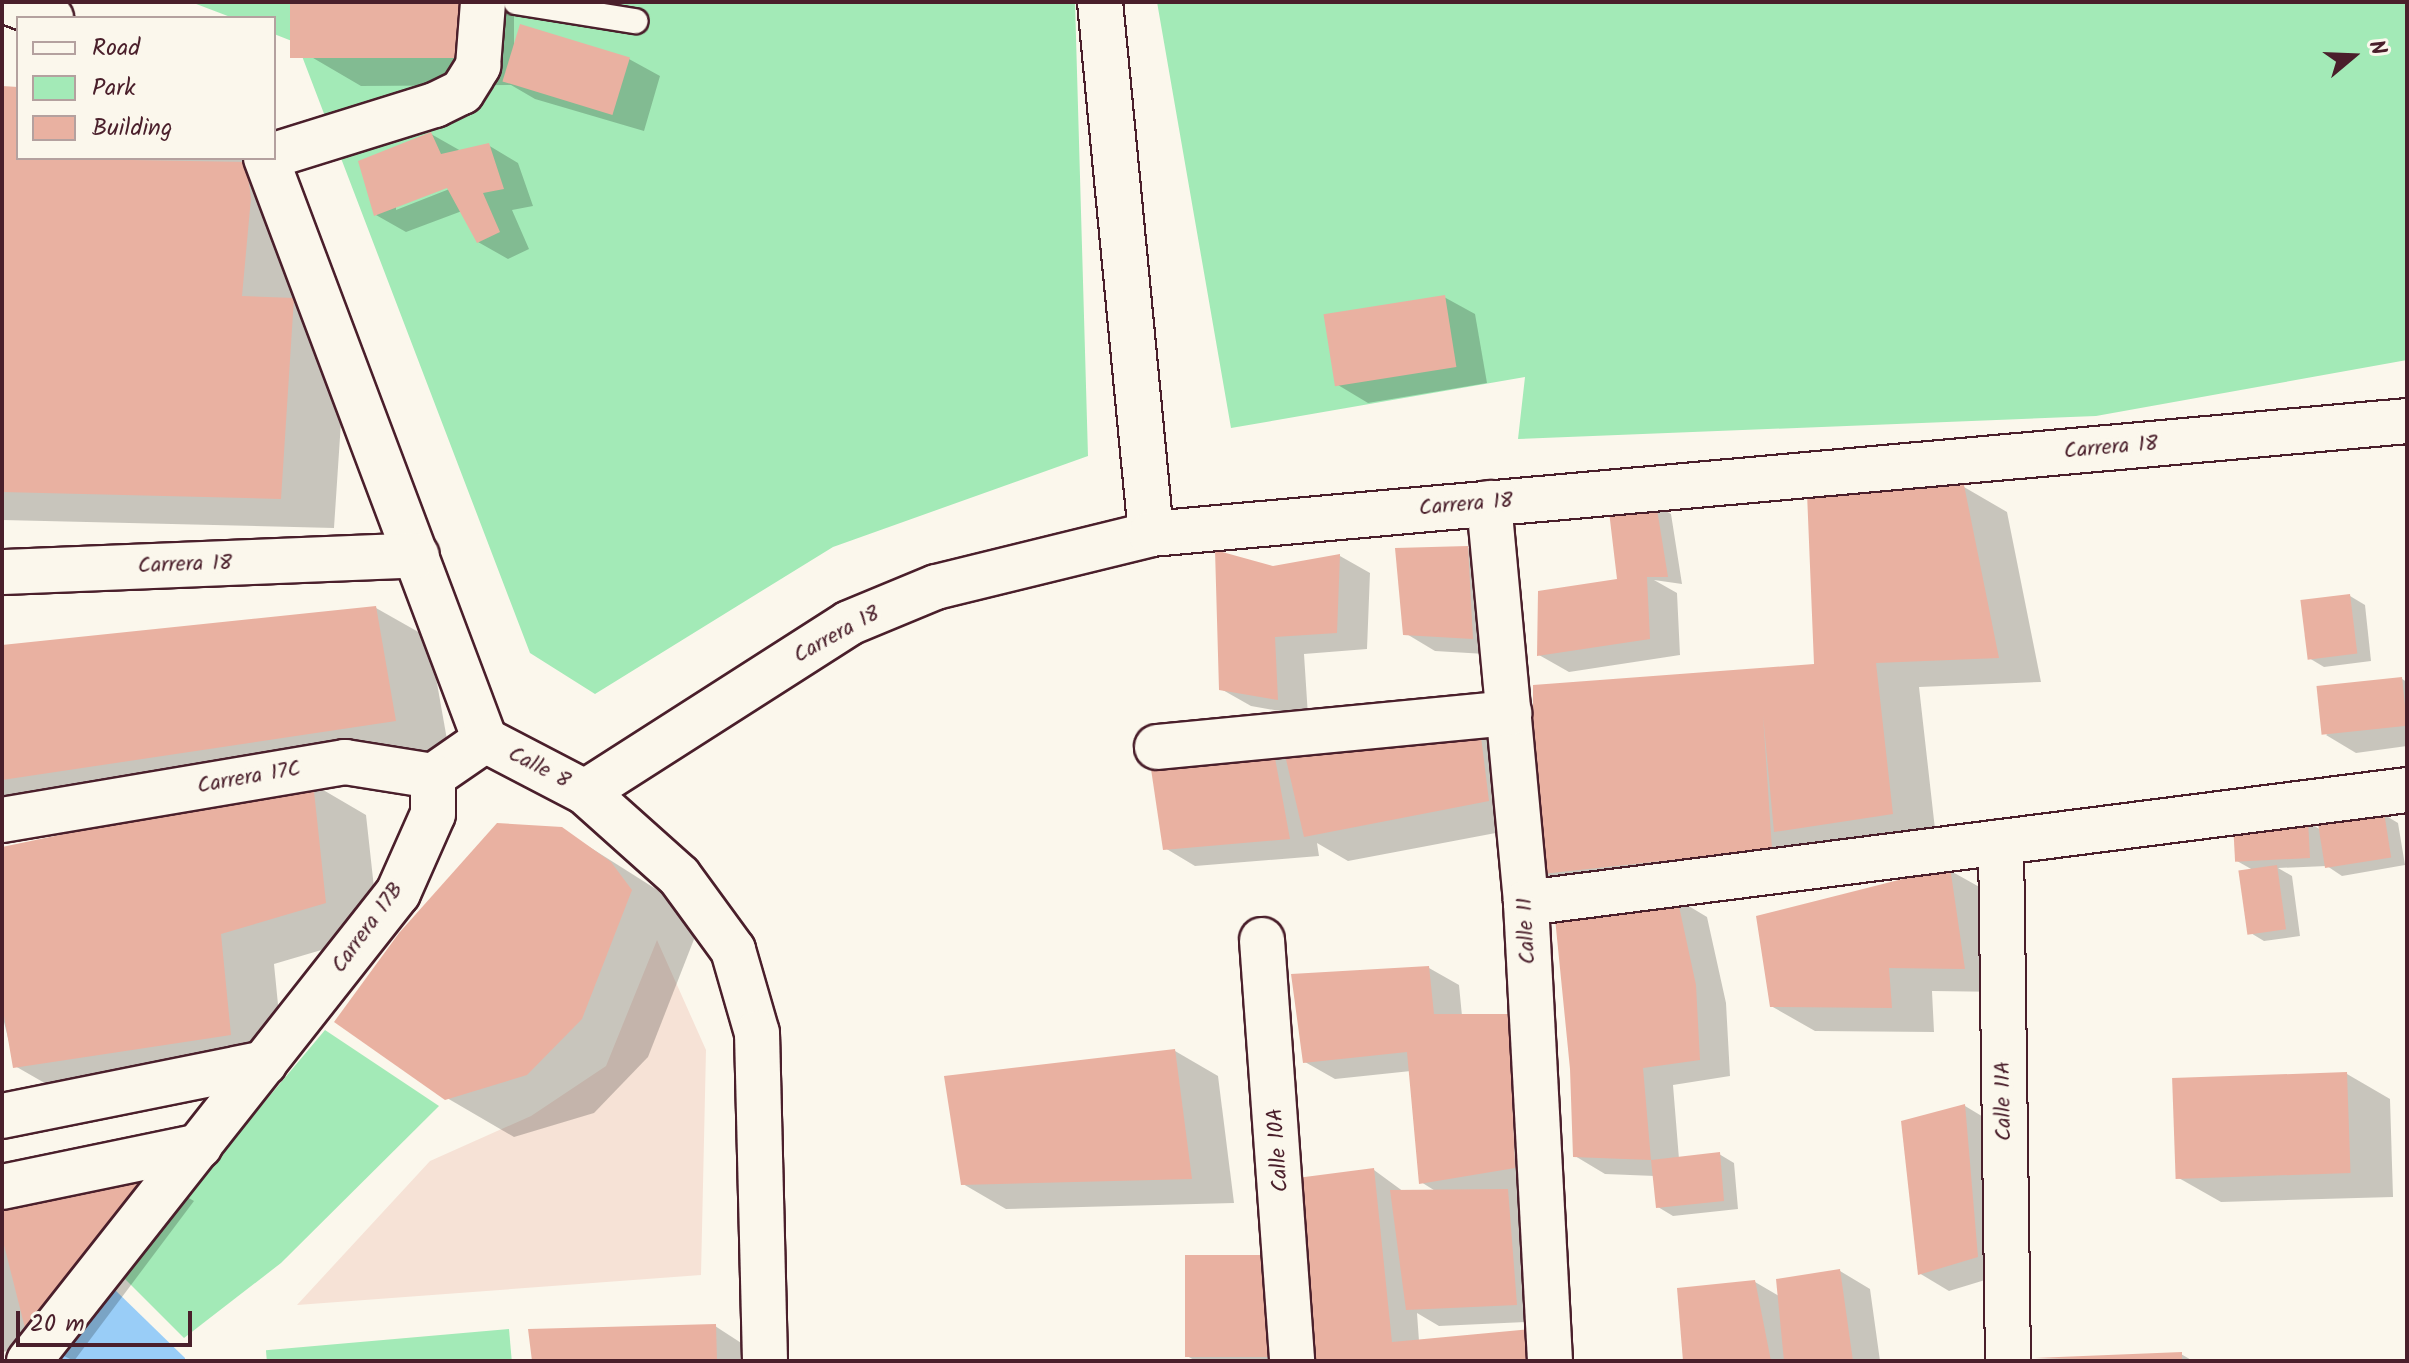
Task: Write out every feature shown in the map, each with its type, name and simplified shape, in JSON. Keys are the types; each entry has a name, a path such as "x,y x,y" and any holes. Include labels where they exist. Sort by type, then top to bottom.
{"street":[{"path":"8,2 46,16"},
{"path":"276,154 435,105 462,92 478,66 483,2"},
{"path":"1100,2 1151,534"},
{"name":"Calle 8","path":"267,160 485,740 585,792 679,876 733,950 757,1033 765,1361"},
{"name":"Carrera 18","path":"585,792 849,623 936,587 1151,534 2407,421"},
{"name":"Calle 11","path":"1489,503 1526,903 1550,1361"},
{"name":"Carrera 18","path":"2,572 417,555"},
{"path":"1157,747 1509,713"},
{"path":"433,776 485,740"},
{"name":"Carrera 17C","path":"2,820 345,762 433,776"},
{"name":"Carrera 17B","path":"29,1361 398,893 433,814 433,776"},
{"path":"1526,903 2407,790"},
{"name":"Calle 11A","path":"2001,842 2008,1361"},
{"name":"Calle 10A","path":"1262,940 1292,1361"},
{"path":"2,1116 265,1063"},
{"path":"2,1187 200,1146"}],"lane":[{"path":"516,2 635,21"}],"shaded area":[{"path":"657,940 706,1050 701,1275 297,1305 430,1161 531,1116 606,1066"}],"green space":[{"path":"191,2 1075,2 1088,456 833,547 595,694 530,653 297,43 276,35 276,16 228,16"},
{"path":"1157,2 2407,2 2407,360 2096,416 1518,439 1525,377 1231,428"},
{"path":"325,1030 439,1106 281,1263 184,1338 120,1274"},
{"path":"509,1329 512,1361 267,1361 266,1350"}],"water":[{"path":"113,1288 185,1358 185,1361 54,1361"}],"building":[{"path":"290,2 461,2 461,58 290,58"},
{"path":"520,24 630,58 612,115 502,81"},
{"path":"2,86 16,87 16,160 246,162 251,198 242,296 294,298 281,499 2,492"},
{"path":"431,132 441,154 489,143 504,189 483,193 500,232 477,243 447,188 374,216 358,161"},
{"path":"1445,295 1456,367 1335,386 1324,314"},
{"path":"1964,485 1999,658 1876,663 1893,814 1774,832 1763,715 1772,849 1533,875 1533,685 1814,664 1807,493"},
{"path":"1608,503 1656,503 1668,577 1647,577 1650,639 1537,656 1538,591 1617,579"},
{"path":"1468,546 1473,639 1403,635 1395,548"},
{"path":"1215,550 1273,566 1340,554 1337,633 1275,637 1278,700 1219,690"},
{"path":"2350,594 2357,654 2308,660 2300,600"},
{"path":"376,606 396,721 2,780 2,645"},
{"path":"2402,677 2407,726 2322,735 2316,686"},
{"path":"1479,721 1489,801 1304,837 1282,742"},
{"path":"1272,742 1290,839 1163,850 1151,769"},
{"path":"313,782 326,903 221,934 231,1035 13,1068 2,1004 2,847"},
{"path":"2384,812 2391,857 2325,868 2318,822"},
{"path":"2308,820 2310,858 2235,862 2233,824"},
{"path":"497,823 562,827 611,862 632,890 582,1019 527,1075 445,1100 334,1022 399,933"},
{"path":"2277,865 2286,929 2247,935 2238,870"},
{"path":"1950,867 1965,969 1889,968 1892,1008 1770,1007 1756,916"},
{"path":"1677,897 1696,985 1700,1060 1643,1068 1651,1160 1573,1157 1570,1069 1554,908"},
{"path":"1429,966 1434,1014 1509,1014 1515,1168 1419,1184 1407,1052 1303,1063 1291,974"},
{"path":"1175,1049 1192,1179 961,1185 944,1076"},
{"path":"2347,1072 2351,1173 2176,1179 2172,1078"},
{"path":"1965,1104 1978,1257 1918,1275 1901,1121"},
{"path":"1720,1152 1724,1201 1656,1208 1651,1160"},
{"path":"1374,1168 1392,1342 1541,1328 1534,1361 1306,1361 1309,1258 1297,1178"},
{"path":"152,1175 28,1340 2,1237 2,1196"},
{"path":"1508,1189 1517,1305 1406,1310 1390,1190"},
{"path":"1185,1255 1270,1255 1270,1357 1185,1357"},
{"path":"1840,1269 1853,1361 1784,1361 1776,1279"},
{"path":"1755,1280 1771,1361 1683,1361 1677,1288"},
{"path":"716,1324 717,1361 532,1361 528,1329"},
{"path":"2182,1352 2182,1361 2034,1358"}]}
